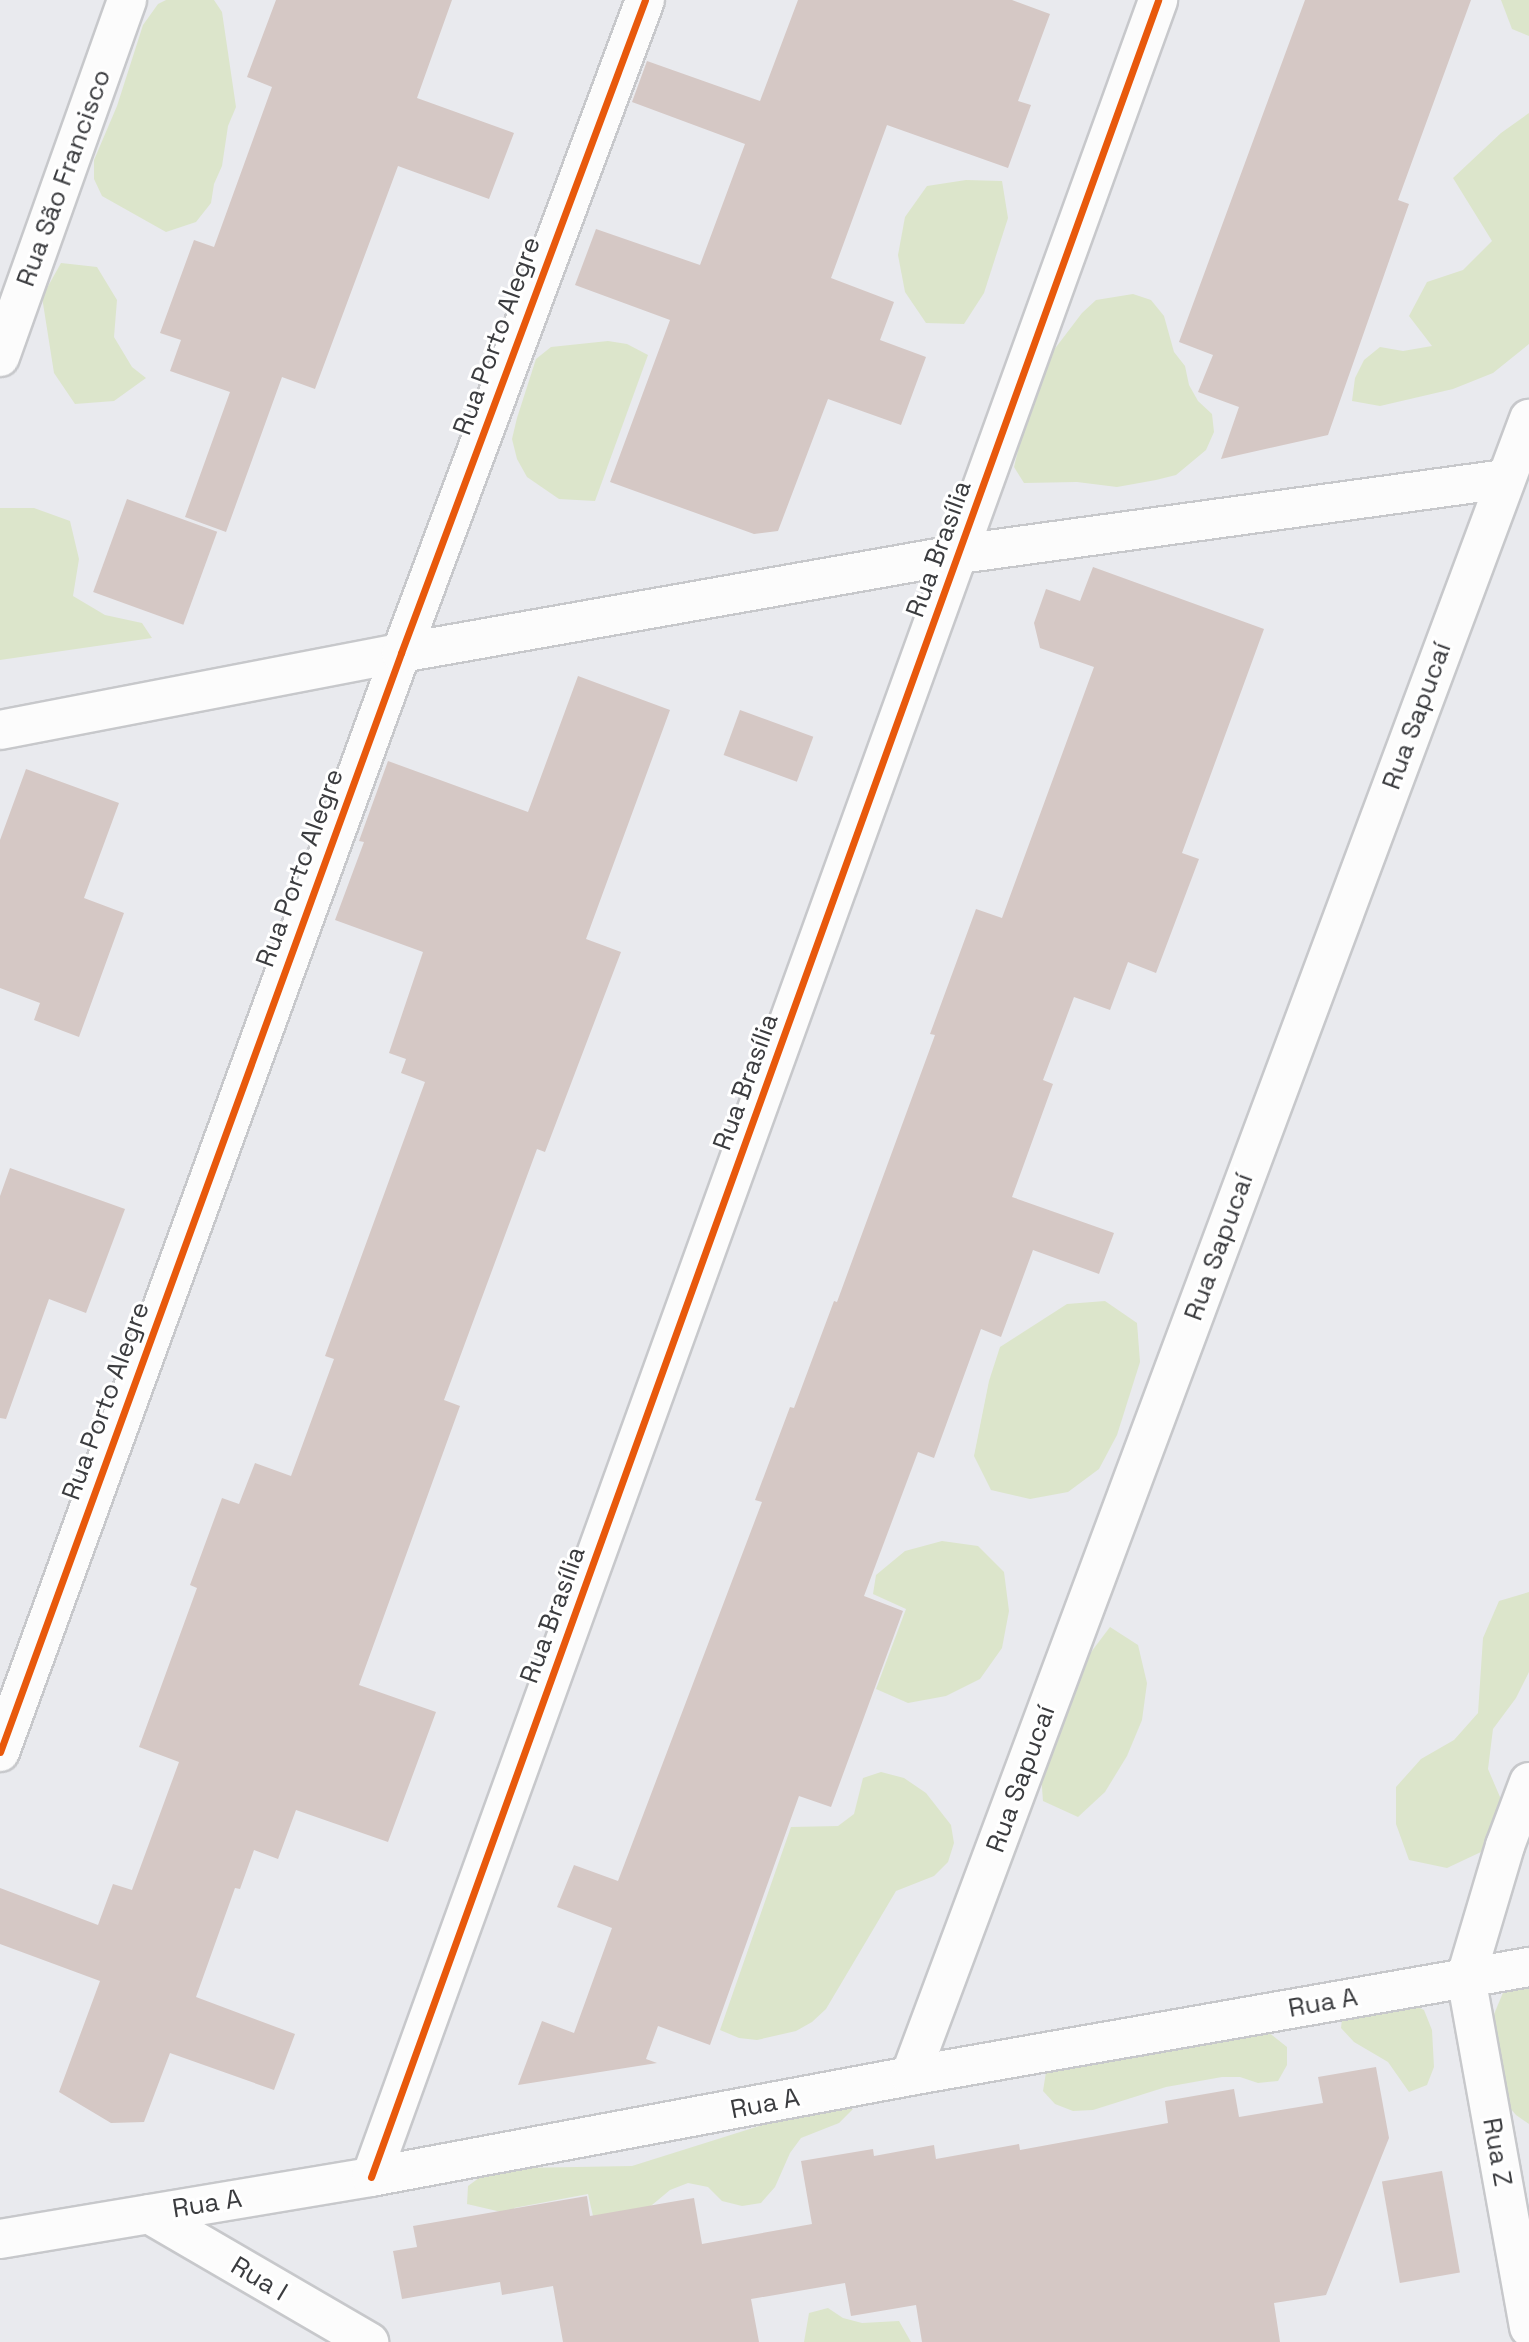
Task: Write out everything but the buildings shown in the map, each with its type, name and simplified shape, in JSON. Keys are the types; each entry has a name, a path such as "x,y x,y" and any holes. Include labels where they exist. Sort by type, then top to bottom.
{"street":[{"name":"Rua São Francisco","path":"0,357 127,0"},
{"name":"Rua Porto Alegre","path":"0,1752 401,653 645,0"},
{"name":"Rua Brasília","path":"371,2177 960,554 1158,0"},
{"name":"Rua Sapucaí","path":"910,2076 1529,419"},
{"path":"0,730 401,653 960,554 1505,479"},
{"path":"1466,1977 1505,1846 1529,1782"},
{"name":"Rua A","path":"0,2239 371,2177 910,2076 1529,1967"},
{"name":"Rua Z","path":"1466,1977 1529,2327"},
{"name":"Rua I","path":"149,2214 369,2342"}],"green space":[{"path":"166,0 214,0 222,12 236,107 228,126 222,166 214,184 211,203 196,222 166,232 102,196 94,179 94,160 117,106 143,25 158,4"},
{"path":"1501,0 1529,0 1529,36 1512,29"},
{"path":"1529,113 1529,344 1493,373 1453,389 1380,406 1352,401 1355,378 1364,360 1380,347 1403,351 1432,346 1409,316 1427,282 1463,270 1492,241 1453,178 1501,133"},
{"path":"966,180 1002,181 1008,218 984,293 964,324 926,323 905,292 898,255 905,217 927,186"},
{"path":"61,263 97,267 117,300 114,337 132,367 146,378 114,401 75,404 54,373 42,297"},
{"path":"1133,294 1151,300 1164,316 1174,352 1185,366 1189,385 1198,401 1212,414 1214,432 1206,450 1176,475 1156,480 1117,487 1077,482 1024,483 1014,467 1032,392 1047,359 1082,313 1096,300"},
{"path":"608,341 627,344 648,355 595,501 559,499 527,477 517,459 512,439 517,418 536,359 551,347"},
{"path":"0,508 34,508 70,521 79,559 73,596 105,615 142,623 152,638 0,660"},
{"path":"1105,1301 1137,1323 1140,1362 1117,1435 1099,1469 1068,1492 1030,1499 991,1490 974,1456 989,1381 1000,1347 1067,1304"},
{"path":"942,1541 978,1546 1004,1572 1009,1611 1002,1648 980,1679 946,1696 908,1703 876,1689 906,1609 873,1594 876,1575 905,1551"},
{"path":"1529,1592 1529,1672 1516,1698 1493,1729 1488,1769 1503,1804 1481,1852 1447,1868 1409,1860 1396,1824 1396,1787 1421,1759 1454,1740 1478,1713 1483,1638 1499,1601"},
{"path":"1110,1627 1138,1645 1147,1683 1142,1720 1127,1756 1105,1792 1078,1817 1043,1801 1040,1761 1079,1668"},
{"path":"881,1772 904,1778 926,1793 951,1825 954,1843 948,1862 934,1876 896,1891 826,2009 812,2022 796,2031 757,2040 739,2038 720,2030 791,1827 838,1826 854,1814 863,1778"},
{"path":"1529,1976 1529,2124 1516,2115 1504,2101 1489,2026 1505,1988"},
{"path":"1401,1999 1424,2010 1432,2030 1434,2067 1427,2085 1409,2092 1388,2062 1354,2042 1341,2028 1343,2010"},
{"path":"1263,2028 1287,2047 1287,2065 1278,2081 1258,2083 1240,2077 1222,2077 1166,2087 1093,2110 1073,2111 1055,2104 1043,2091 1046,2072 1059,2056"},
{"path":"836,2102 853,2109 839,2123 801,2138 790,2153 775,2187 761,2203 742,2206 722,2201 708,2187 688,2183 670,2190 640,2215 593,2216 588,2194 514,2208 514,2215 467,2204 468,2186 483,2175 521,2168 632,2166"},
{"path":"828,2308 843,2318 862,2323 899,2321 911,2342 804,2342 809,2313"}],"cycle path":[{"path":"0,1752 401,653 645,0"},
{"path":"371,2177 1158,0"}]}
